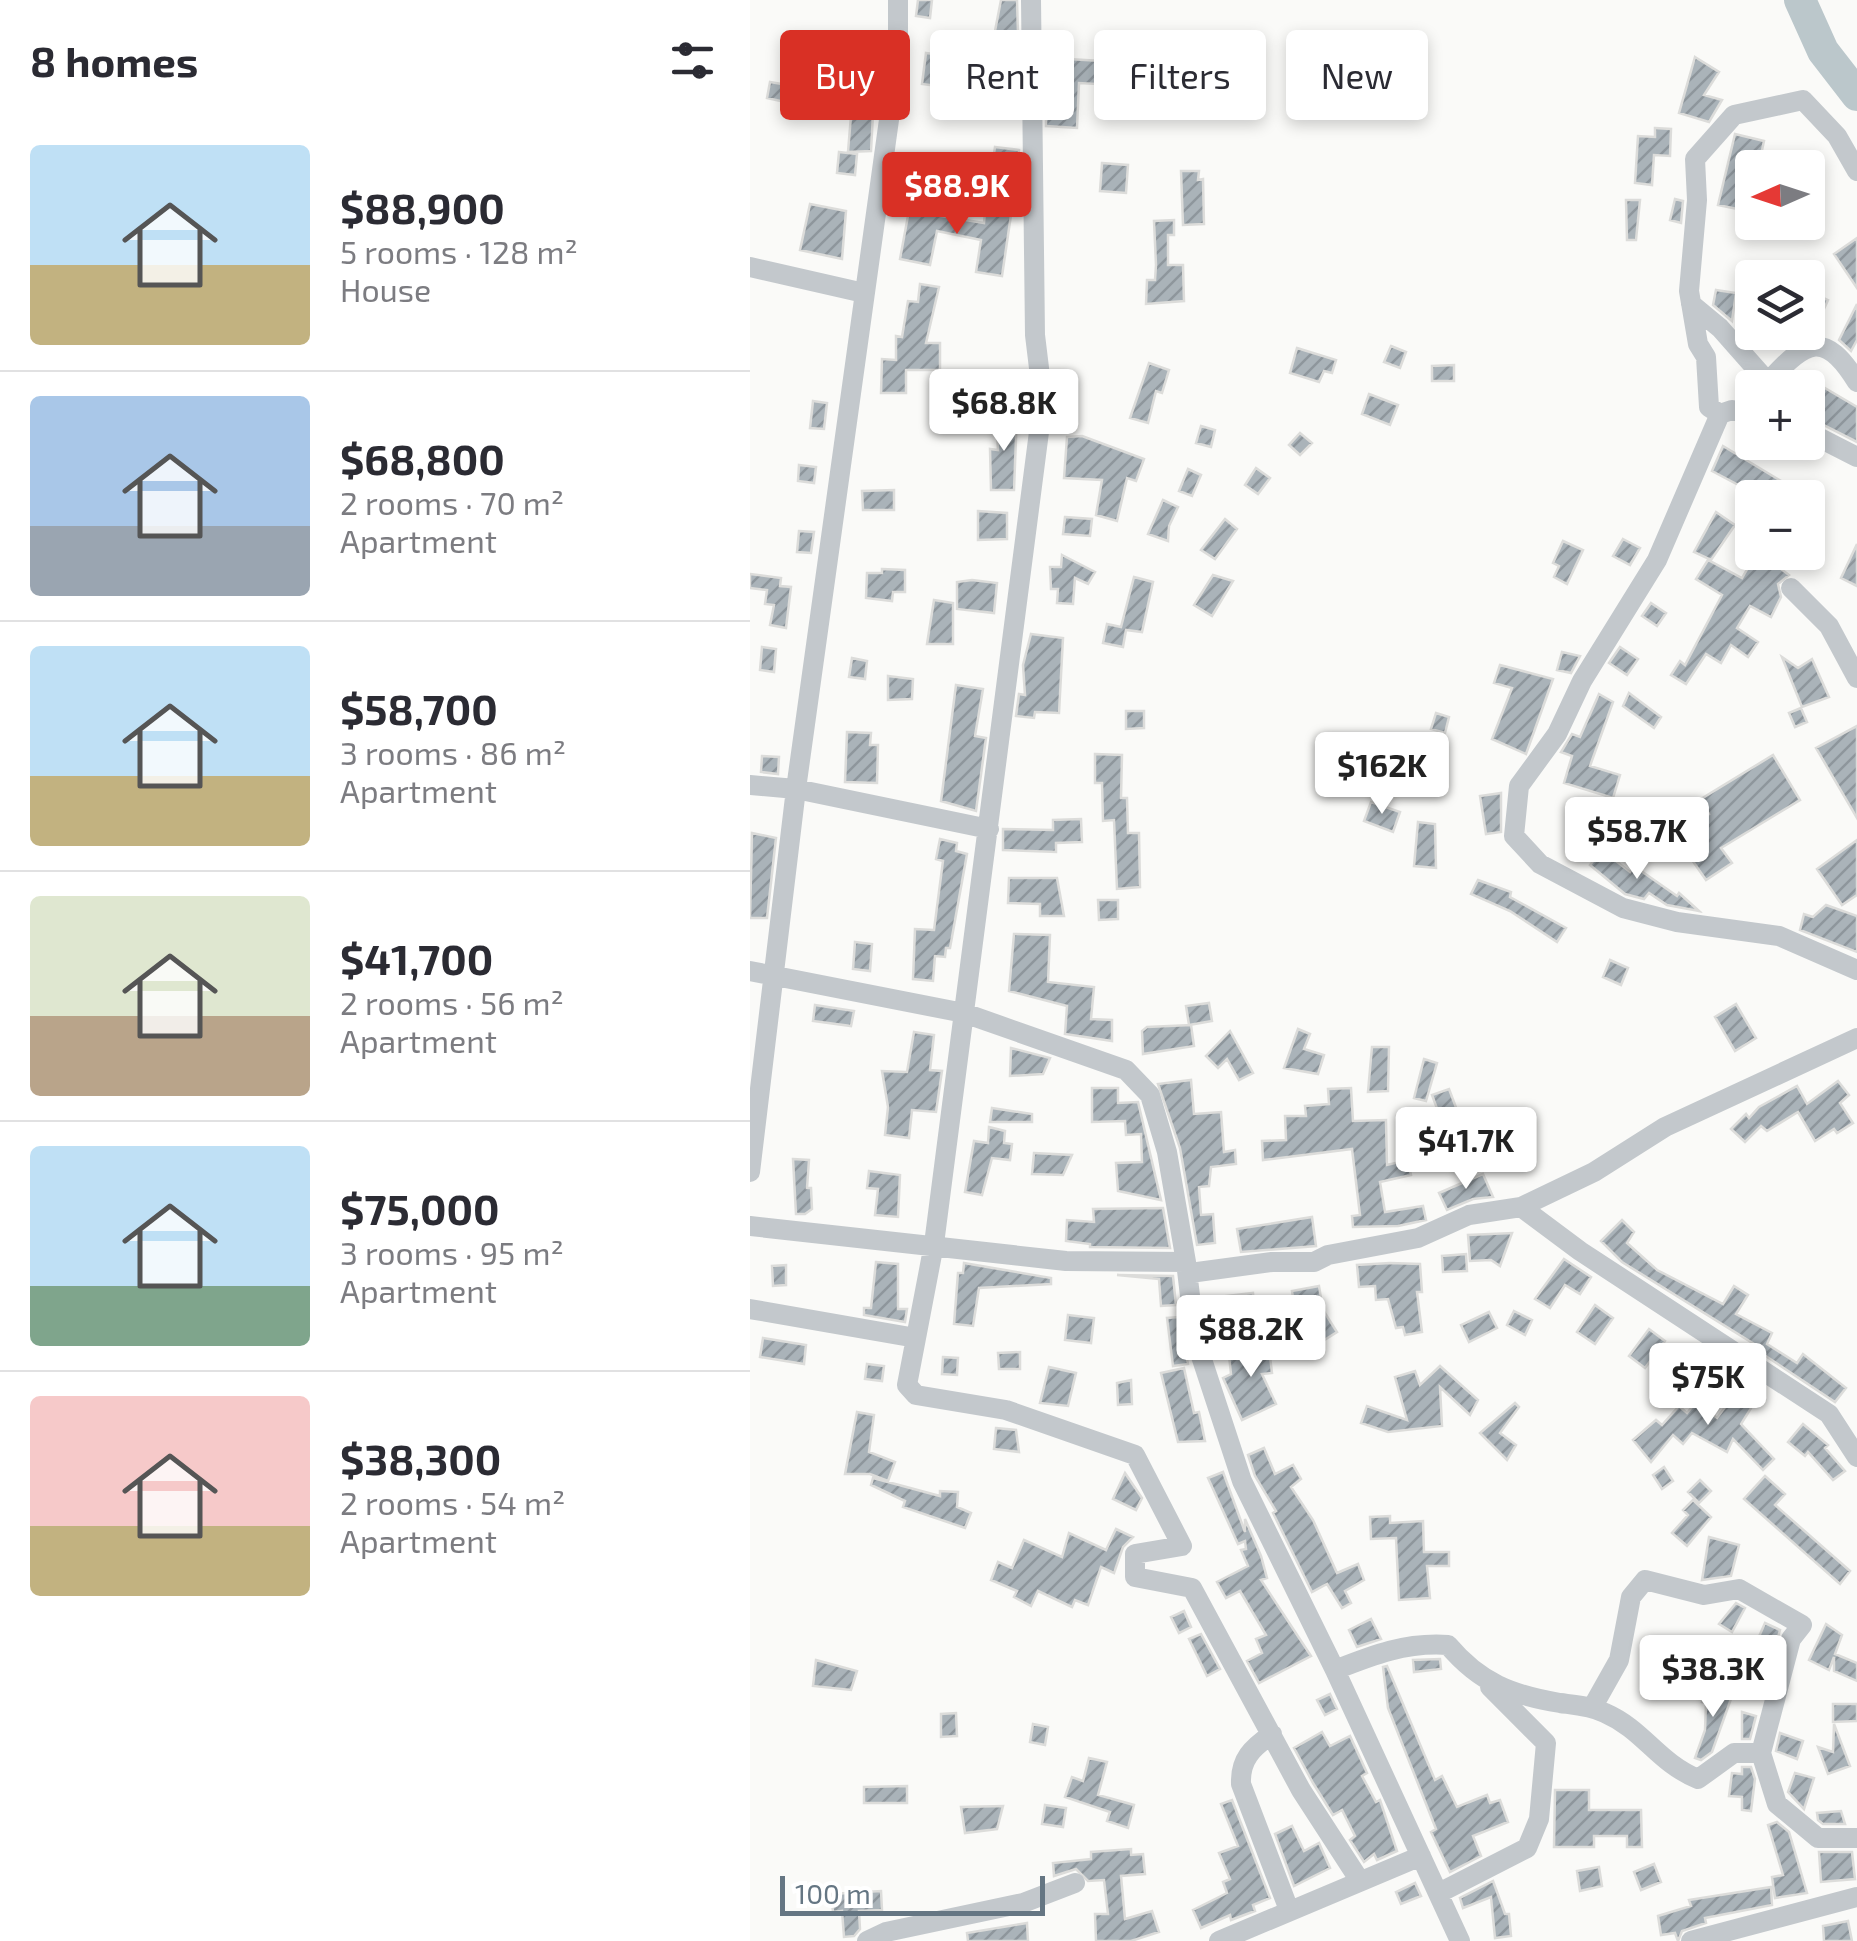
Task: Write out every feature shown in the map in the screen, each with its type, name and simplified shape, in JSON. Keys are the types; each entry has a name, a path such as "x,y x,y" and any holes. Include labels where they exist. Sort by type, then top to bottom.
{"street":[{"path":"750,1172 796,789 898,55 898,0"},
{"path":"1031,0 1035,334 1043,401 934,1244 907,1377 916,1395 1006,1410 1136,1455 1182,1546 1134,1554 1136,1577 1192,1588 1301,1790 1360,1881"},
{"path":"1720,414 1709,407 1706,357 1698,344 1691,303 1690,249 1698,200 1695,160 1734,115 1803,100 1836,136 1857,171"},
{"path":"750,267 864,293"},
{"path":"1691,303 1757,370"},
{"path":"1783,370 1801,348 1810,345 1829,349 1857,382"},
{"path":"1735,411 1720,414 1656,560 1582,680 1548,748 1519,786 1514,836 1540,864 1622,908 1678,922 1778,936 1857,970"},
{"path":"1825,441 1857,457"},
{"path":"1791,588 1829,626 1857,678"},
{"path":"750,785 796,789 989,829"},
{"path":"750,970 964,1013 1126,1070 1140,1080 1150,1095 1167,1152 1188,1268 1195,1338 1242,1481 1335,1670 1460,1941"},
{"path":"750,1226 1066,1261 1188,1268 1314,1262 1328,1255 1418,1238 1469,1216 1522,1206 1594,1172 1665,1127 1857,1038"},
{"path":"1522,1206 1580,1252 1829,1414 1857,1457"},
{"path":"750,1309 916,1338"},
{"path":"1592,1708 1619,1660 1631,1597 1645,1580 1704,1595 1739,1589 1802,1625 1791,1639 1761,1754 1777,1804 1818,1838 1857,1838"},
{"path":"1335,1670 1393,1648 1448,1645 1546,1743 1539,1819 1527,1848 1439,1893"},
{"path":"1486,1682 1528,1698 1592,1708 1640,1734 1672,1768 1698,1779 1710,1774 1734,1752 1761,1754"},
{"path":"1272,1734 1253,1747 1242,1764 1241,1784 1289,1910"},
{"path":"1219,1941 1421,1856"},
{"path":"867,1941 886,1932 1024,1902 1074,1883"},
{"path":"1692,1941 1857,1897"}],"building":[{"path":"918,0 932,0 930,18 916,16"},
{"path":"1001,0 1017,0 1018,30 995,30"},
{"path":"926,53 930,54 930,85 922,84"},
{"path":"1695,57 1719,72 1704,95 1722,100 1709,122 1679,113"},
{"path":"1074,59 1094,61 1094,84 1079,83 1077,128 1046,126 1046,120 1074,120"},
{"path":"770,82 780,84 780,101 767,98"},
{"path":"851,120 873,120 871,151 848,152"},
{"path":"1655,128 1671,129 1670,156 1654,155 1652,185 1635,183 1638,136 1655,137"},
{"path":"1735,134 1764,141 1762,150 1735,150 1735,208 1718,205"},
{"path":"995,147 1019,150 1014,198 988,193"},
{"path":"839,152 857,154 855,175 837,173"},
{"path":"1102,163 1128,165 1126,193 1100,191"},
{"path":"953,164 966,167 962,187 948,184"},
{"path":"1181,171 1199,171 1198,180 1203,179 1204,224 1183,225"},
{"path":"1675,199 1683,201 1681,223 1670,220"},
{"path":"1626,200 1640,200 1636,240 1627,240"},
{"path":"810,204 846,211 842,259 800,250"},
{"path":"910,205 936,208 935,215 984,223 985,212 1011,215 1002,276 976,272 981,240 937,231 930,265 900,259"},
{"path":"1174,220 1174,235 1168,235 1168,265 1183,265 1184,301 1146,304 1147,280 1155,280 1154,221"},
{"path":"1857,238 1857,288 1834,254"},
{"path":"920,284 939,287 926,343 940,343 940,370 906,370 906,393 881,393 882,359 896,360 896,336 902,337 908,301 918,302"},
{"path":"1716,290 1735,293 1732,321 1713,305"},
{"path":"1857,304 1857,340 1851,351 1839,340"},
{"path":"1391,346 1406,352 1400,368 1384,362"},
{"path":"1297,348 1336,360 1332,373 1324,371 1319,382 1290,373"},
{"path":"1149,363 1169,370 1162,393 1156,391 1148,423 1130,418"},
{"path":"1454,365 1454,381 1432,381 1432,366"},
{"path":"1825,388 1857,407 1857,442 1825,426"},
{"path":"1369,394 1398,405 1390,425 1362,414"},
{"path":"813,401 827,403 824,429 810,428"},
{"path":"1017,413 1014,490 991,490 990,449 998,450 996,415"},
{"path":"1201,426 1215,430 1211,447 1196,443"},
{"path":"1300,433 1312,443 1300,455 1289,445"},
{"path":"1082,436 1144,459 1136,481 1127,478 1117,521 1096,515 1102,480 1064,478 1067,437"},
{"path":"1723,446 1735,453 1735,460 1746,460 1779,480 1735,480 1735,483 1712,471"},
{"path":"799,465 816,467 814,483 798,481"},
{"path":"1256,468 1270,478 1258,494 1245,485"},
{"path":"1188,469 1201,475 1192,496 1179,491"},
{"path":"894,490 894,510 863,510 862,491"},
{"path":"1163,500 1178,507 1169,526 1168,541 1148,534"},
{"path":"978,511 1007,513 1007,539 978,540"},
{"path":"1716,512 1735,525 1711,560 1694,552"},
{"path":"1065,517 1092,519 1090,536 1063,534"},
{"path":"1225,519 1237,529 1215,559 1201,550"},
{"path":"799,531 814,532 811,553 797,552"},
{"path":"1623,539 1640,548 1630,565 1613,556"},
{"path":"1563,541 1583,550 1567,584 1554,577 1559,566 1553,563"},
{"path":"1857,544 1857,586 1841,578"},
{"path":"1062,555 1095,572 1088,584 1075,578 1073,604 1057,603 1058,589 1051,589 1050,567 1061,567"},
{"path":"1708,560 1742,578 1747,570 1782,570 1789,575 1778,584 1781,597 1771,617 1750,606 1737,628 1758,642 1748,657 1731,645 1721,663 1706,654 1686,684 1671,675 1680,661 1685,665 1722,595 1696,579"},
{"path":"882,569 905,570 905,592 893,592 892,601 866,598 867,573 882,573"},
{"path":"750,574 781,578 780,586 791,587 786,628 770,625 774,605 765,604 767,590 750,588"},
{"path":"1213,575 1233,581 1212,616 1194,605"},
{"path":"1134,577 1153,582 1142,632 1126,630 1123,647 1103,643 1107,624 1121,627"},
{"path":"957,582 997,583 994,613 957,609"},
{"path":"934,600 953,603 953,644 927,644"},
{"path":"1651,603 1666,613 1657,626 1642,616"},
{"path":"1031,634 1063,638 1059,713 1035,712 1034,718 1016,716 1019,694 1025,695 1023,665"},
{"path":"762,647 776,649 774,672 760,670"},
{"path":"1620,647 1638,659 1627,675 1609,663"},
{"path":"1562,652 1580,656 1571,673 1557,670"},
{"path":"1782,657 1798,668 1812,659 1829,697 1802,707"},
{"path":"852,658 867,661 865,679 849,677"},
{"path":"1500,665 1553,679 1526,754 1492,739 1512,688 1494,683"},
{"path":"888,676 913,679 912,699 888,700"},
{"path":"956,685 983,689 975,736 986,738 976,811 941,801"},
{"path":"1629,693 1661,717 1654,728 1623,706"},
{"path":"1599,694 1613,702 1590,766 1620,775 1613,798 1564,783 1572,756 1561,752 1572,734 1580,737"},
{"path":"1801,708 1807,722 1795,727 1789,713"},
{"path":"1126,711 1144,711 1144,728 1126,729"},
{"path":"1436,713 1449,717 1445,733 1431,729"},
{"path":"1857,726 1857,818 1816,748"},
{"path":"847,732 871,733 870,745 878,745 877,783 845,782"},
{"path":"1095,754 1122,755 1121,798 1127,798 1128,833 1139,833 1140,887 1117,889 1114,820 1103,821 1102,783 1095,783"},
{"path":"1773,755 1800,800 1721,848 1732,863 1706,880 1676,837 1709,814 1701,799"},
{"path":"762,756 779,757 778,774 761,772"},
{"path":"1501,793 1501,832 1486,834 1480,796"},
{"path":"1371,802 1400,812 1393,832 1364,821"},
{"path":"1081,819 1082,842 1056,843 1056,852 1003,850 1003,829 1053,830 1053,820"},
{"path":"1418,822 1435,824 1436,868 1414,866"},
{"path":"752,833 776,838 767,918 750,918"},
{"path":"940,839 957,843 956,851 967,854 950,948 946,948 945,957 935,956 933,981 913,979 915,929 934,930 943,861 936,859"},
{"path":"1857,840 1857,895 1842,905 1817,869"},
{"path":"1602,850 1630,872 1634,866 1677,896 1679,893 1699,911 1667,905 1649,893 1644,899 1625,894 1590,865"},
{"path":"1009,878 1057,878 1064,916 1040,916 1040,904 1008,903"},
{"path":"1478,880 1511,892 1510,897 1566,928 1557,942 1510,911 1471,894"},
{"path":"1098,900 1118,900 1118,919 1099,920"},
{"path":"1826,905 1857,916 1857,952 1800,930 1804,914 1813,917"},
{"path":"1014,934 1050,935 1048,982 1094,987 1091,1019 1112,1020 1112,1041 1065,1034 1067,1006 1009,991"},
{"path":"855,942 872,944 870,971 853,969"},
{"path":"1610,960 1628,968 1621,985 1603,977"},
{"path":"1209,1003 1212,1021 1189,1025 1186,1006"},
{"path":"1736,1004 1756,1038 1735,1051 1715,1017"},
{"path":"815,1005 854,1011 851,1026 813,1021"},
{"path":"1191,1025 1194,1046 1143,1054 1142,1031 1147,1027"},
{"path":"1298,1029 1310,1034 1304,1049 1324,1055 1318,1074 1284,1068"},
{"path":"1230,1031 1253,1073 1239,1080 1227,1059 1218,1068 1206,1056"},
{"path":"914,1032 934,1035 930,1070 942,1071 936,1112 912,1110 909,1138 885,1135 888,1107 882,1071 907,1072"},
{"path":"1372,1047 1389,1047 1388,1091 1368,1092"},
{"path":"1011,1048 1050,1058 1043,1074 1010,1076"},
{"path":"1424,1059 1437,1063 1426,1101 1414,1098"},
{"path":"1191,1080 1194,1114 1221,1112 1224,1152 1235,1150 1236,1164 1211,1167 1209,1186 1199,1187 1201,1215 1213,1214 1215,1243 1197,1245 1180,1148 1158,1084"},
{"path":"1838,1081 1849,1095 1840,1103 1853,1123 1837,1133 1834,1129 1815,1141 1798,1112 1767,1131 1761,1126 1745,1142 1731,1129 1746,1114 1749,1118 1759,1107 1797,1086 1807,1104"},
{"path":"1092,1088 1118,1088 1118,1103 1138,1102 1161,1200 1118,1191 1116,1163 1142,1162 1141,1134 1126,1135 1125,1121 1092,1122"},
{"path":"1351,1088 1353,1121 1386,1120 1387,1165 1408,1160 1411,1175 1380,1182 1385,1212 1423,1206 1426,1220 1398,1226 1353,1227 1352,1216 1360,1215 1352,1149 1263,1160 1262,1141 1286,1140 1285,1116 1306,1116 1305,1106 1329,1104 1328,1089"},
{"path":"1449,1089 1463,1126 1482,1121 1487,1140 1464,1145 1460,1129 1433,1141 1428,1128 1442,1122 1432,1095"},
{"path":"992,1108 1032,1114 1032,1122 990,1122"},
{"path":"989,1127 1005,1131 1004,1143 1012,1144 1010,1160 992,1158 982,1195 965,1192 974,1141 988,1143"},
{"path":"1034,1153 1072,1155 1063,1175 1032,1174"},
{"path":"793,1159 809,1160 807,1188 811,1188 812,1209 805,1214 796,1214"},
{"path":"869,1171 900,1175 898,1217 875,1215 878,1189 867,1188"},
{"path":"1483,1174 1493,1197 1473,1199 1447,1210 1439,1193"},
{"path":"1163,1208 1170,1248 1090,1247 1066,1241 1067,1220 1094,1222 1093,1209"},
{"path":"1312,1217 1316,1246 1241,1252 1237,1229"},
{"path":"1622,1220 1634,1232 1627,1243 1657,1270 1723,1304 1734,1286 1748,1295 1736,1314 1772,1333 1767,1344 1797,1363 1803,1354 1846,1388 1835,1402 1752,1347 1754,1344 1622,1262 1601,1241"},
{"path":"1512,1233 1500,1266 1491,1260 1470,1261 1468,1235"},
{"path":"1466,1254 1467,1271 1443,1272 1442,1256"},
{"path":"1564,1259 1591,1277 1580,1294 1565,1285 1550,1308 1535,1299"},
{"path":"876,1262 898,1264 898,1309 907,1309 905,1322 864,1315 864,1308 871,1308"},
{"path":"964,1263 1051,1278 1051,1284 979,1288 973,1326 954,1324 958,1273 963,1273"},
{"path":"1420,1264 1422,1292 1417,1292 1422,1332 1405,1335 1403,1327 1396,1328 1388,1299 1376,1300 1375,1286 1359,1287 1357,1265"},
{"path":"786,1265 786,1285 773,1286 772,1266"},
{"path":"1117,1275 1173,1276 1176,1305 1161,1306 1159,1279"},
{"path":"1319,1286 1323,1310 1337,1332 1318,1344 1294,1305 1292,1291"},
{"path":"1253,1293 1255,1318 1210,1323 1209,1298"},
{"path":"1595,1305 1613,1318 1595,1344 1577,1332"},
{"path":"1514,1311 1532,1320 1525,1335 1507,1325"},
{"path":"1489,1312 1497,1328 1469,1342 1461,1325"},
{"path":"1068,1315 1094,1318 1091,1343 1065,1340"},
{"path":"1179,1317 1188,1364 1173,1366 1167,1318"},
{"path":"1649,1329 1665,1341 1645,1368 1629,1356"},
{"path":"763,1338 806,1345 804,1364 760,1357"},
{"path":"1254,1339 1268,1339 1272,1373 1262,1374 1276,1404 1242,1420 1223,1378 1231,1374 1229,1355 1255,1352"},
{"path":"1020,1352 1020,1369 999,1369 998,1353"},
{"path":"943,1357 958,1358 957,1375 942,1374"},
{"path":"867,1364 884,1366 882,1381 865,1379"},
{"path":"1440,1366 1478,1400 1470,1415 1440,1387 1442,1426 1388,1432 1361,1423 1367,1406 1407,1420 1395,1377 1415,1371 1420,1385"},
{"path":"1049,1367 1076,1373 1068,1406 1040,1403"},
{"path":"1184,1368 1205,1441 1178,1442 1161,1373"},
{"path":"1131,1380 1132,1404 1118,1405 1117,1383"},
{"path":"1743,1383 1760,1394 1741,1424 1774,1459 1763,1470 1733,1439 1727,1452 1692,1433 1683,1444 1673,1435 1651,1462 1633,1440 1656,1420 1662,1425 1679,1406 1687,1413 1697,1401 1717,1418"},
{"path":"1515,1403 1519,1407 1500,1433 1516,1445 1507,1460 1480,1433"},
{"path":"857,1412 874,1415 869,1452 895,1462 888,1481 870,1474 845,1474"},
{"path":"1803,1424 1828,1445 1825,1448 1845,1471 1833,1480 1808,1452 1805,1456 1788,1442"},
{"path":"996,1428 1016,1430 1019,1452 994,1449"},
{"path":"1264,1448 1275,1474 1293,1465 1301,1479 1291,1487 1313,1520 1337,1573 1358,1564 1364,1580 1345,1591 1351,1603 1342,1608 1327,1584 1312,1592 1273,1513 1276,1511 1255,1476 1248,1455"},
{"path":"1664,1467 1673,1481 1662,1489 1653,1475"},
{"path":"1223,1472 1245,1532 1245,1519 1261,1556 1267,1578 1261,1580 1311,1656 1259,1683 1247,1661 1262,1653 1256,1639 1266,1635 1240,1591 1226,1598 1217,1582 1248,1566 1241,1550 1246,1549 1245,1541 1238,1544 1208,1478"},
{"path":"1125,1473 1142,1498 1136,1510 1113,1499"},
{"path":"1765,1476 1785,1494 1775,1505 1850,1571 1840,1584 1744,1499"},
{"path":"873,1478 940,1496 940,1491 958,1492 957,1507 971,1513 965,1528 903,1507 905,1501 871,1485"},
{"path":"1700,1480 1711,1491 1699,1503 1688,1492"},
{"path":"1693,1500 1711,1517 1687,1546 1672,1533 1688,1515 1683,1510"},
{"path":"1390,1516 1390,1523 1423,1521 1424,1552 1449,1552 1449,1566 1427,1566 1430,1598 1399,1600 1396,1538 1371,1539 1370,1517"},
{"path":"1116,1529 1133,1537 1123,1547 1114,1573 1101,1567 1088,1605 1075,1600 1072,1607 1038,1591 1031,1606 1014,1597 1017,1591 991,1580 998,1562 1012,1568 1024,1540 1062,1557 1069,1533 1106,1550"},
{"path":"1709,1537 1739,1545 1731,1576 1702,1580"},
{"path":"1736,1603 1745,1608 1732,1632 1719,1624"},
{"path":"1184,1611 1191,1627 1179,1633 1171,1617"},
{"path":"1371,1619 1381,1639 1357,1647 1349,1630"},
{"path":"1765,1623 1780,1630 1766,1679 1753,1679 1742,1674 1742,1653 1750,1657"},
{"path":"1826,1624 1842,1635 1835,1654 1857,1663 1857,1681 1834,1671 1834,1657 1829,1670 1809,1660"},
{"path":"1201,1634 1220,1669 1207,1676 1189,1639"},
{"path":"1440,1659 1441,1669 1414,1672 1413,1660"},
{"path":"816,1660 857,1671 851,1690 813,1686"},
{"path":"1387,1666 1435,1780 1442,1776 1457,1807 1487,1795 1490,1803 1500,1800 1508,1822 1473,1836 1481,1856 1450,1872 1431,1832 1436,1829 1388,1708 1383,1667"},
{"path":"1706,1688 1732,1696 1712,1752 1701,1760 1695,1758 1705,1730 1706,1703 1702,1702"},
{"path":"1330,1694 1337,1709 1325,1715 1317,1700"},
{"path":"1833,1704 1857,1704 1857,1721 1833,1722"},
{"path":"1742,1712 1756,1716 1750,1739 1742,1739"},
{"path":"956,1713 957,1736 941,1737 941,1714"},
{"path":"1033,1724 1048,1727 1045,1745 1030,1742"},
{"path":"1834,1724 1850,1766 1828,1774 1818,1747 1833,1752"},
{"path":"1322,1732 1330,1746 1350,1736 1367,1773 1362,1776 1376,1802 1380,1800 1397,1851 1377,1860 1374,1854 1364,1862 1350,1840 1355,1836 1342,1810 1333,1815 1294,1748"},
{"path":"1780,1733 1803,1741 1797,1759 1776,1751"},
{"path":"1089,1758 1107,1762 1098,1795 1134,1805 1128,1828 1107,1821 1110,1812 1065,1797 1072,1777 1083,1781"},
{"path":"1742,1767 1751,1767 1755,1779 1751,1811 1742,1810 1742,1797 1729,1796 1732,1773 1742,1774"},
{"path":"1795,1773 1814,1778 1804,1809 1788,1792"},
{"path":"907,1786 907,1803 864,1803 864,1787"},
{"path":"1555,1790 1589,1790 1589,1810 1641,1810 1642,1847 1627,1847 1627,1836 1594,1836 1594,1847 1554,1847"},
{"path":"1232,1800 1270,1898 1253,1905 1255,1911 1231,1920 1230,1915 1201,1928 1193,1910 1227,1893 1223,1882 1230,1879 1219,1853 1238,1846 1221,1804"},
{"path":"1045,1805 1066,1808 1063,1827 1042,1824"},
{"path":"1003,1806 997,1829 965,1833 961,1807"},
{"path":"1841,1811 1845,1824 1823,1824 1818,1820 1817,1813"},
{"path":"1777,1822 1789,1832 1807,1893 1775,1898 1772,1877 1783,1875 1768,1825"},
{"path":"1292,1826 1304,1851 1319,1843 1330,1868 1294,1886 1275,1834"},
{"path":"1131,1849 1131,1855 1143,1854 1145,1874 1121,1876 1125,1919 1152,1911 1159,1932 1131,1941 1096,1941 1095,1914 1108,1914 1104,1880 1088,1881 1076,1869 1054,1876 1053,1863 1091,1859 1091,1852"},
{"path":"1819,1852 1852,1852 1855,1879 1821,1882"},
{"path":"1654,1864 1661,1882 1641,1890 1634,1872"},
{"path":"1599,1867 1602,1886 1580,1891 1577,1871"},
{"path":"1493,1881 1505,1914 1509,1914 1511,1936 1495,1938 1491,1897 1463,1908 1460,1898"},
{"path":"1415,1883 1421,1896 1401,1904 1396,1892"},
{"path":"1771,1887 1772,1905 1705,1918 1706,1923 1682,1931 1678,1941 1675,1933 1661,1935 1658,1916 1691,1906 1689,1900"},
{"path":"881,1891 882,1910 859,1911 860,1929 854,1936 844,1937 842,1911 833,1912 831,1894"},
{"path":"1848,1921 1852,1941 1824,1941 1823,1926"},
{"path":"1027,1923 1028,1941 968,1941 967,1933"}],"waterway":[{"path":"1800,0 1823,51 1857,95"}]}
